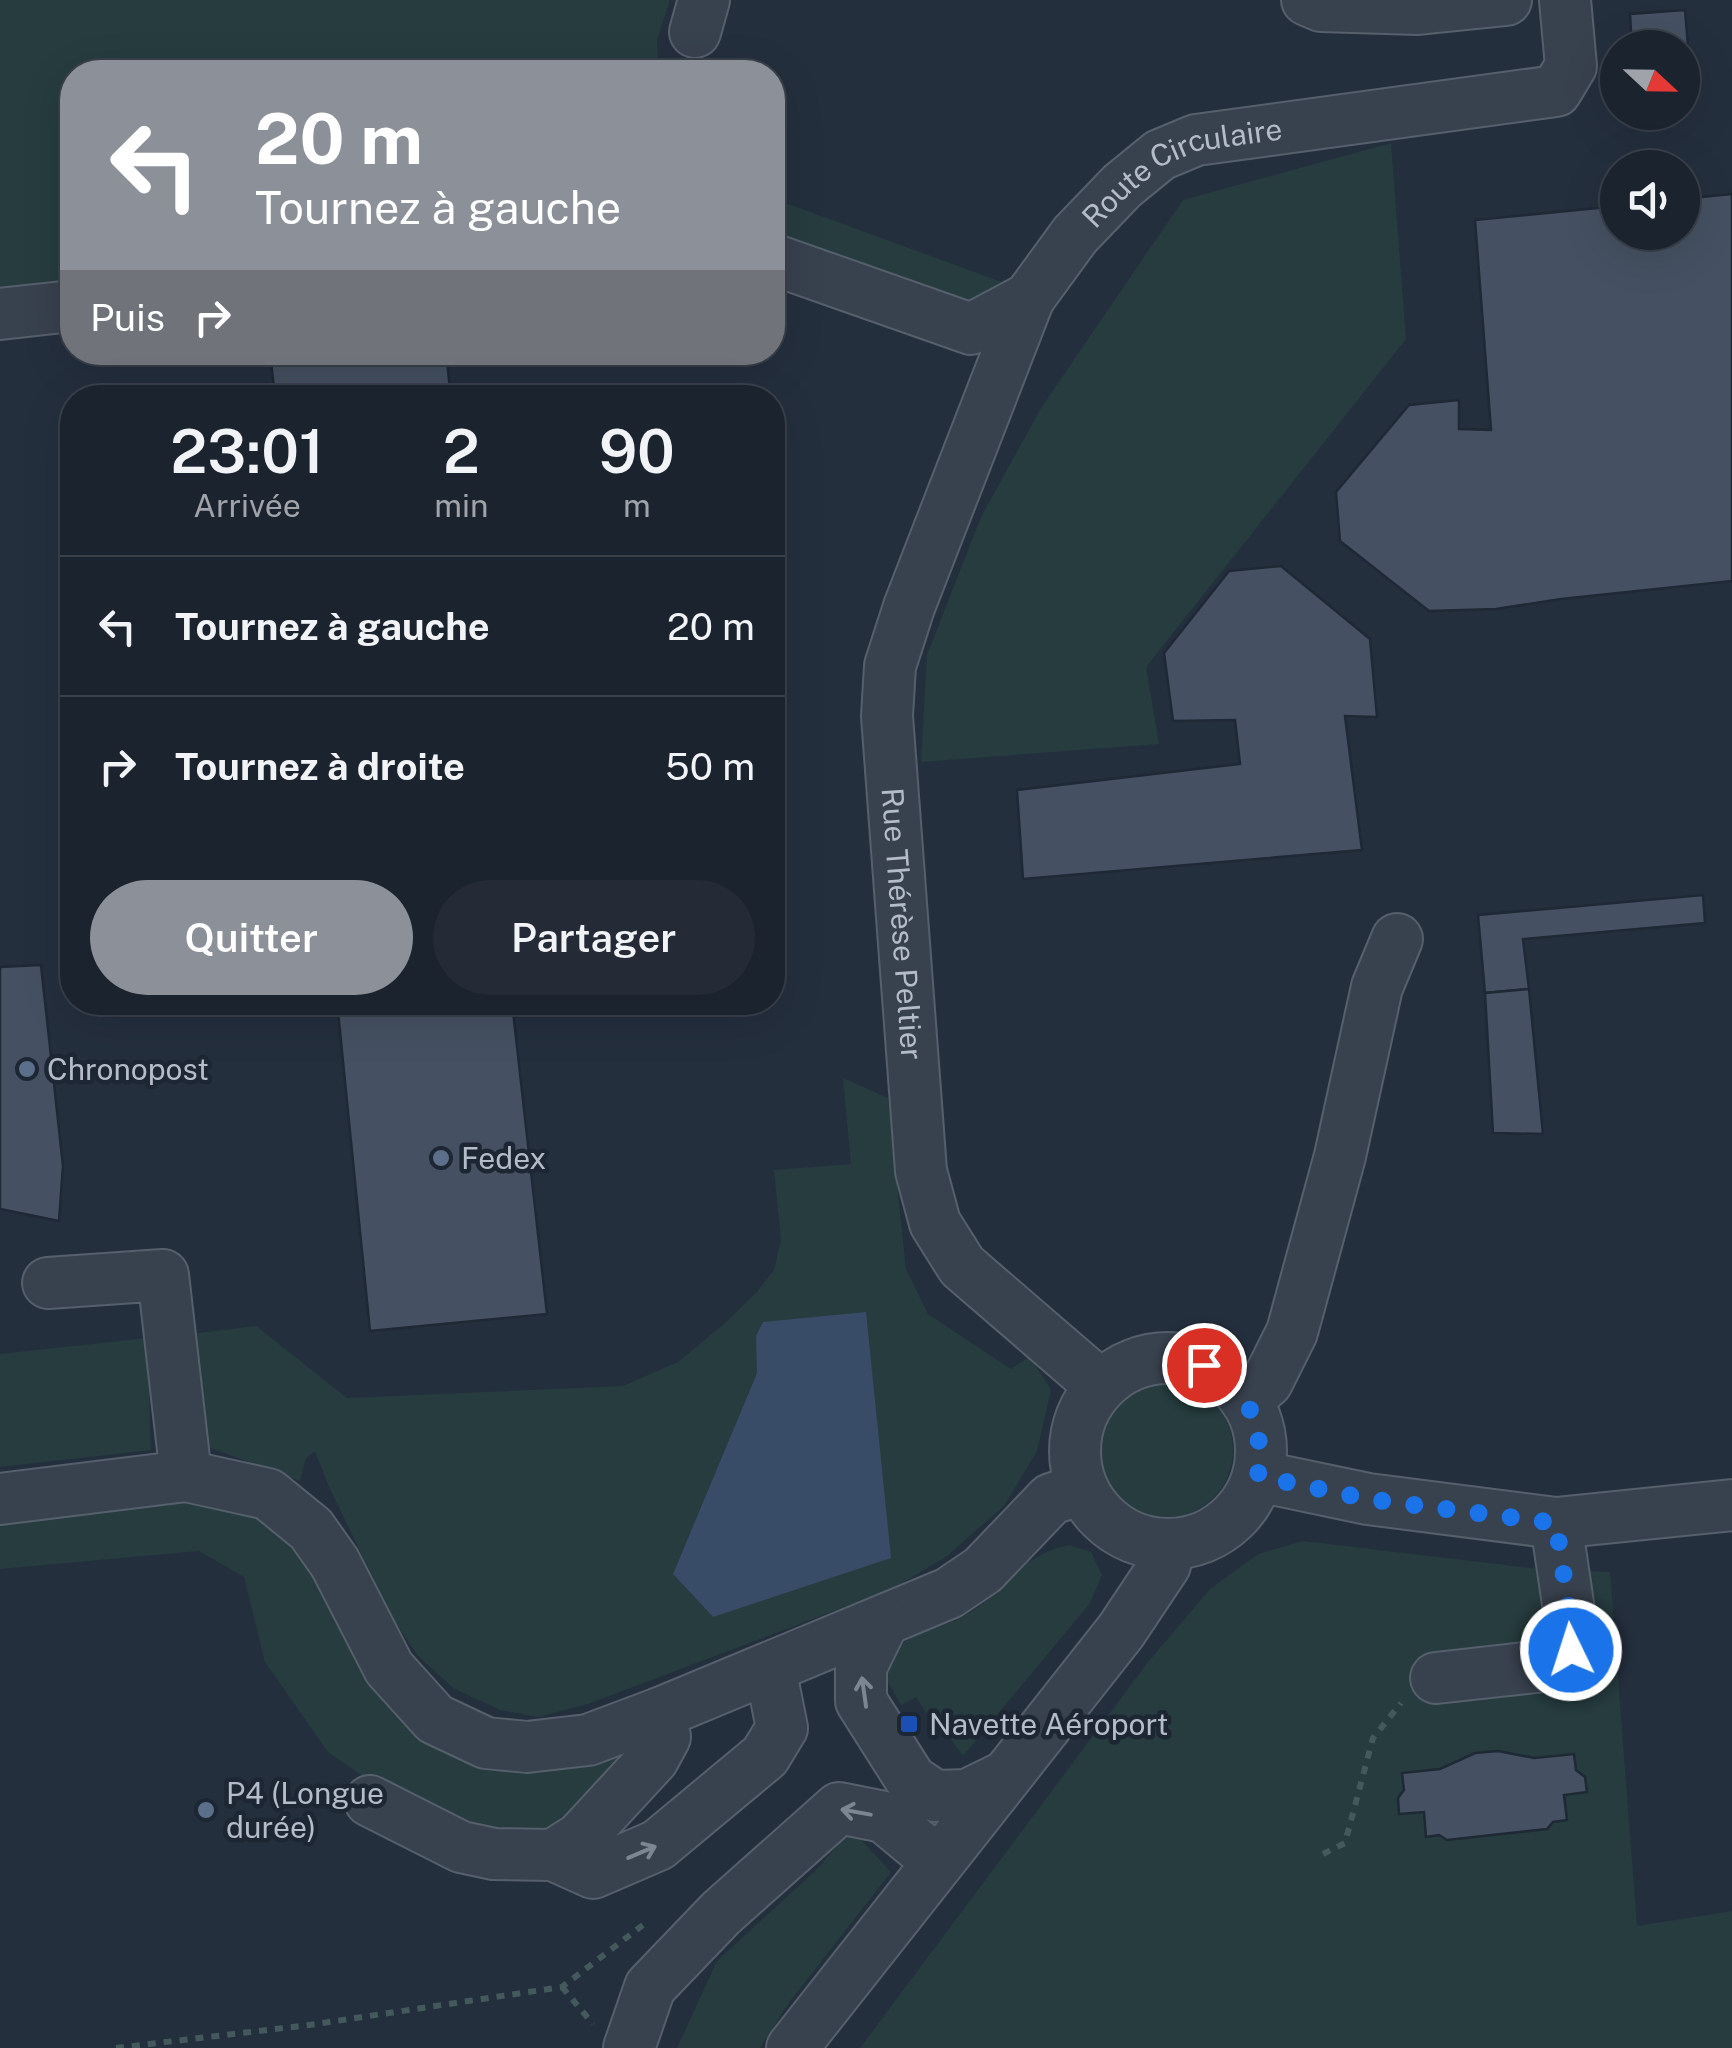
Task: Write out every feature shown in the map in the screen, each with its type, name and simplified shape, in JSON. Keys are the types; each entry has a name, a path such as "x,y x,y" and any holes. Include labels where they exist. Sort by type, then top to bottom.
{"street":[{"path":"1307,0 1321,6 1418,9 1506,0"},
{"name":"Route Circulaire","path":"785,264 971,329 1029,298 1075,235 1122,186 1160,155 1196,140 1556,91 1571,66 1565,0"},
{"name":"Rue Thérèse Peltier","path":"1029,298 909,607 890,666 887,716 922,1171 936,1224 962,1266 1100,1386"},
{"path":"0,314 60,307"},
{"path":"1246,1400 1267,1382 1292,1332 1340,1156 1377,986 1396,940"},
{"path":"48,1283 163,1275 186,1476"},
{"path":"1176,1358 1204,1365 1227,1380 1246,1400 1257,1424 1261,1450 1258,1476 1246,1503 1225,1525 1198,1540 1169,1545 1142,1542 1117,1530 1096,1512 1082,1488 1075,1462 1076,1434 1084,1408 1100,1386 1123,1369 1149,1360 1176,1358"},
{"path":"0,1498 186,1476 268,1494 311,1529 335,1564 389,1668 435,1719 486,1743 527,1747 588,1740 660,1714 949,1593 983,1570 1051,1499 1082,1488"},
{"path":"1258,1476 1368,1499 1556,1523 1732,1505"},
{"path":"1436,1678 1562,1664 1571,1650 1571,1634 1556,1523"},
{"path":"792,2048 1121,1630 1165,1565 1169,1545"},
{"path":"884,1622 861,1667 862,1701 911,1780 935,1796 967,1795 1002,1778"},
{"path":"370,1801 461,1846 494,1854 553,1856 593,1873 658,1844 764,1756 782,1728 770,1668"},
{"path":"553,1856 580,1838 653,1759 664,1737 660,1714"},
{"path":"616,2042 650,1987 721,1913 840,1808 884,1817 937,1861"}],"path":[{"path":"1324,1854 1345,1843 1372,1738 1419,1680 1436,1678"},
{"path":"116,2048 309,2026 562,1987 651,1920"},
{"path":"562,1987 616,2042"}],"green space":[{"path":"0,0 670,0 657,40 658,60 60,60 60,284 0,291"},
{"path":"1391,143 1406,339 1146,667 1159,744 921,762 927,655 981,517 1041,408 1183,200"},
{"path":"785,203 1010,285 961,306 785,242"},
{"path":"843,1078 888,1098 906,1269 928,1314 1011,1369 1030,1356 1051,1390 1037,1451 1004,1506 947,1556 892,1589 588,1704 538,1717 500,1710 453,1688 419,1657 394,1621 315,1451 306,1458 300,1481 200,1444 190,1334 256,1326 347,1398 623,1386 678,1362 724,1324 774,1270 781,1240 774,1170 851,1164","holes":["757,1373 713,1617 673,1574"]},
{"path":"147,1338 151,1450 0,1467 0,1354"},
{"path":"1165,1382 1191,1387 1213,1402 1228,1424 1233,1450 1228,1476 1213,1498 1191,1513 1165,1518 1139,1513 1117,1498 1102,1476 1097,1450 1102,1424 1117,1402 1139,1387"},
{"path":"212,1500 260,1516 300,1546 406,1713 634,1749 577,1822 539,1840 431,1824 328,1752 265,1662 244,1577 199,1551 0,1569 0,1517 152,1501"},
{"path":"1303,1541 1538,1569 1610,1572 1637,1926 1732,1911 1732,2048 860,2048 1148,1662 1210,1589 1258,1554"},
{"path":"1069,1545 1091,1552 1102,1575 1090,1603 963,1756 916,1697 901,1705 878,1665 910,1639 980,1605 1037,1557"},
{"path":"855,1833 891,1872 788,2004 760,2048 677,2048 717,1961 844,1839"}],"water":[{"path":"866,1312 891,1558 713,1617 673,1574 757,1373 756,1336 763,1322"}],"building":[{"path":"1685,10 1687,30 1631,30 1630,14"},
{"path":"1732,194 1732,581 1496,609 1429,611 1340,541 1336,492 1409,405 1459,400 1459,429 1491,430 1475,220 1600,208 1600,250 1700,250 1700,197"},
{"path":"271,365 447,365 450,385 274,385"},
{"path":"1281,566 1370,639 1377,717 1345,716 1362,850 1023,879 1017,790 1240,764 1235,720 1173,721 1164,653 1229,571"},
{"path":"1703,895 1705,923 1523,939 1529,989 1485,993 1478,915"},
{"name":"Chronopost","path":"41,965 63,1166 59,1221 0,1209 0,967"},
{"path":"1529,989 1543,1134 1493,1133 1485,993"},
{"name":"Fedex","path":"338,1015 513,1015 547,1314 370,1331"},
{"path":"1498,1751 1534,1758 1574,1754 1576,1770 1585,1777 1587,1792 1564,1795 1567,1820 1553,1822 1547,1829 1447,1840 1439,1835 1426,1837 1424,1812 1399,1814 1398,1798 1404,1790 1402,1773 1440,1769 1475,1753"}],"place":[{"name":"Chronopost","path":"27,1069"},
{"name":"Fedex","path":"441,1158"},
{"name":"Navette Aéroport","path":"909,1724"},
{"name":"P4 (Longue durée)","path":"206,1810"}],"route":[{"path":"1204,1365 1227,1380 1246,1400 1257,1424 1261,1450 1258,1476 1368,1499 1556,1523 1571,1650"}]}
